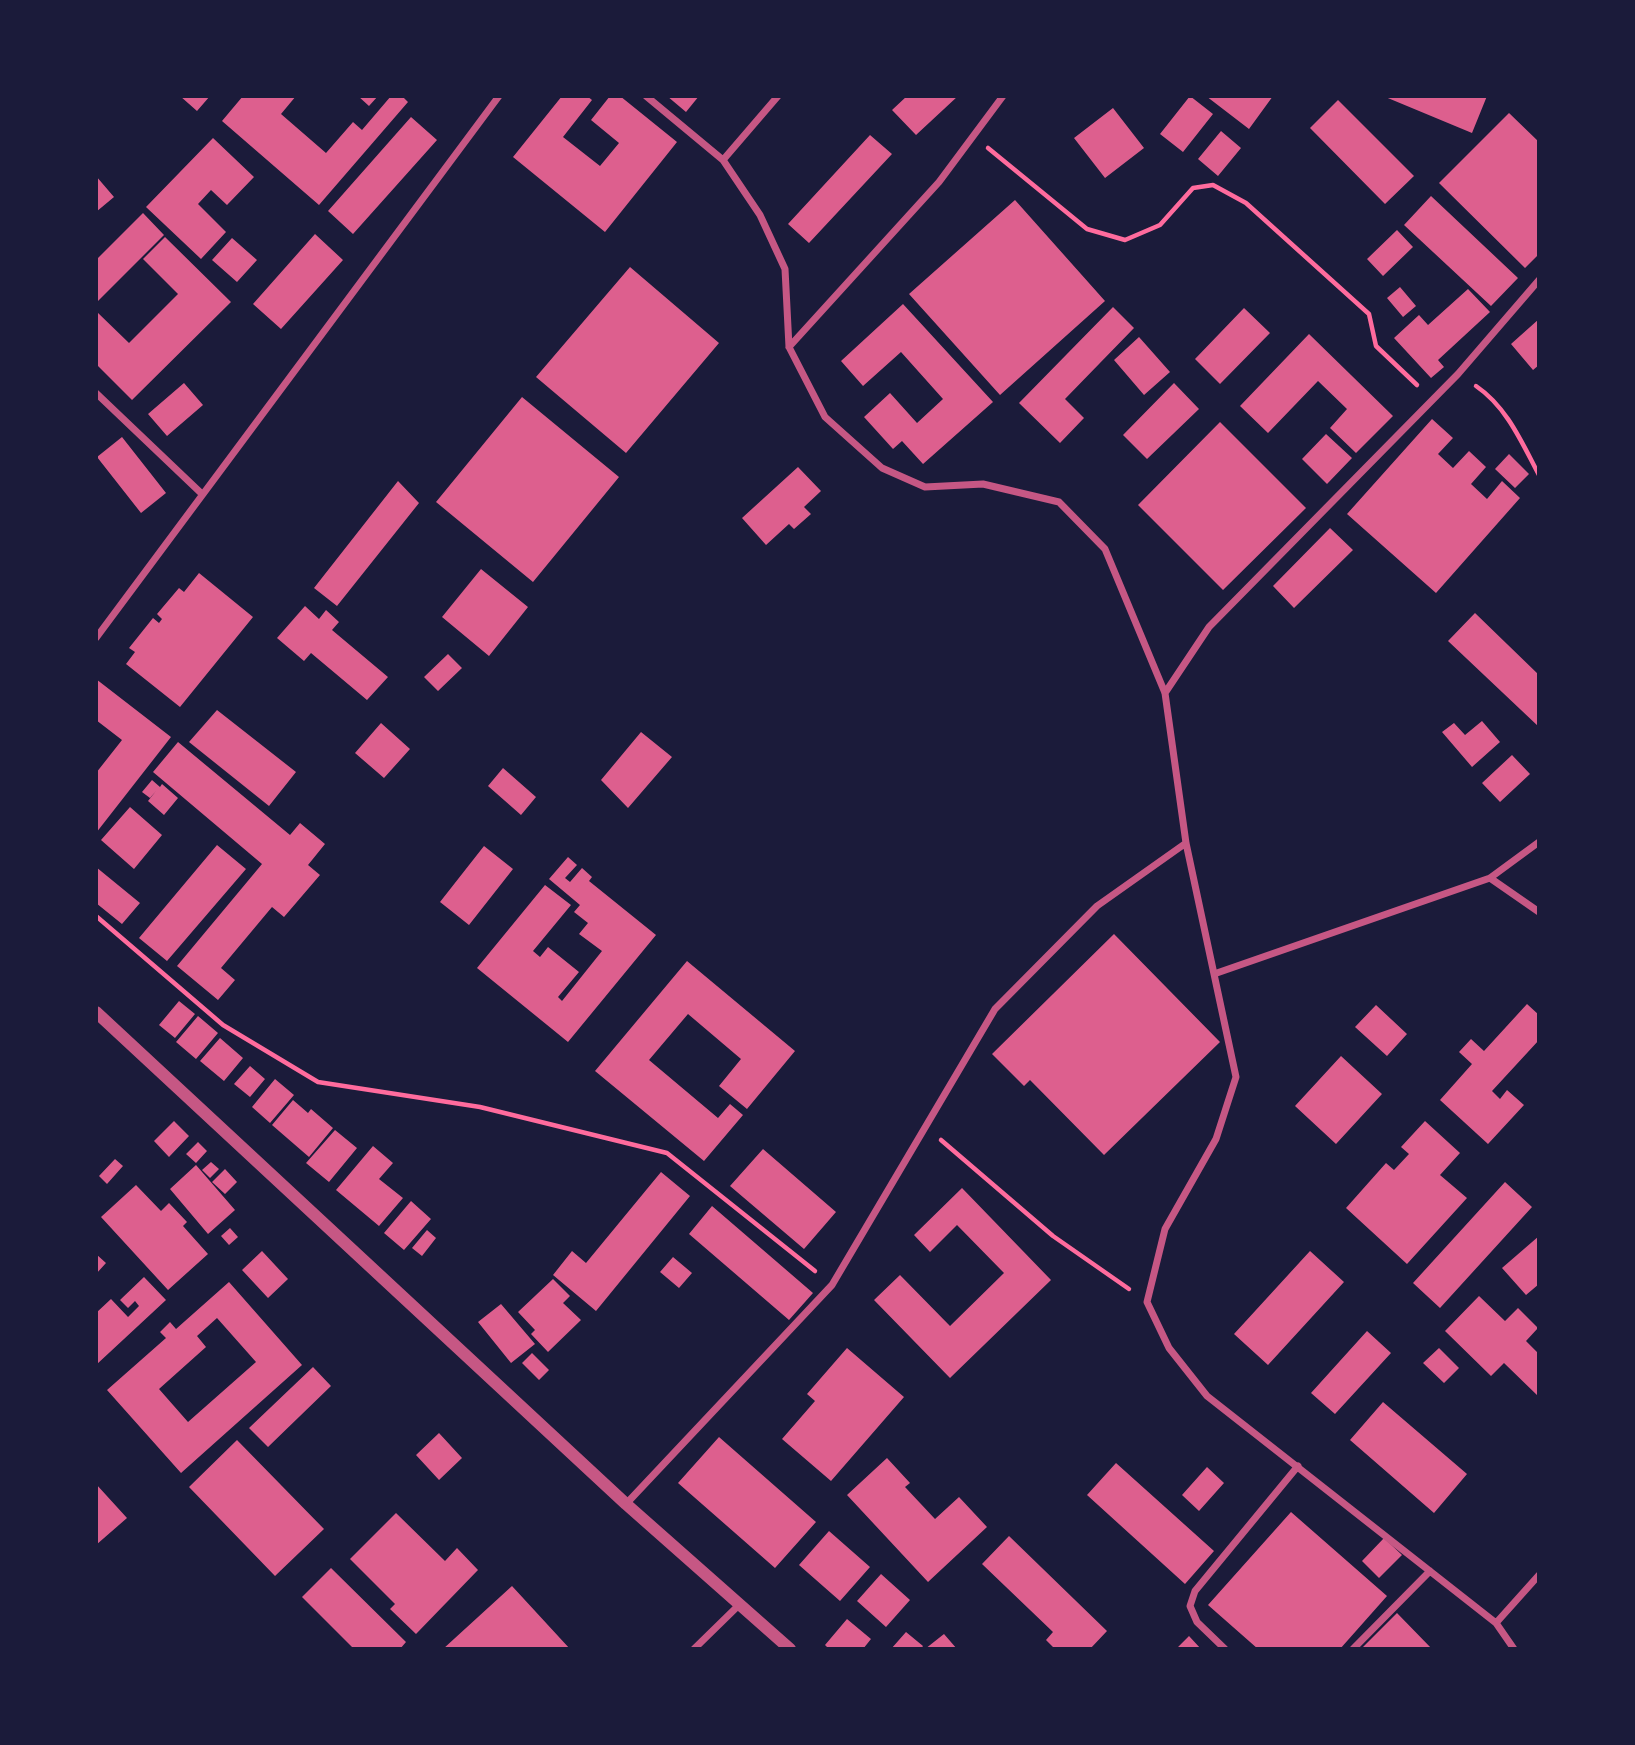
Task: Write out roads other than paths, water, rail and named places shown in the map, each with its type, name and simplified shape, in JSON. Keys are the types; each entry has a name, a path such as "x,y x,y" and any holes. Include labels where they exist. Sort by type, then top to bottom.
{"street":[{"path":"96,638 499,96"},
{"path":"646,96 723,160 760,215 785,269 789,347 825,417 882,468 925,487 983,484 1059,502 1105,549 1165,693 1186,843 1236,1077 1216,1139 1165,1229 1147,1302 1169,1348 1207,1396 1496,1623 1514,1649"},
{"path":"723,160 778,96"},
{"path":"789,347 939,182 1003,96"},
{"path":"1165,693 1209,627 1458,373 1539,280"},
{"path":"96,393 202,494"},
{"path":"1214,974 1490,878 1539,842"},
{"path":"626,1504 832,1285 995,1009 1097,906 1186,843"},
{"path":"1490,878 1539,912"},
{"path":"96,1012 626,1504 790,1649"},
{"path":"1224,1649 1197,1622 1190,1606 1195,1591 1298,1466"},
{"path":"1353,1649 1430,1571"},
{"path":"1496,1623 1539,1575"},
{"path":"694,1649 741,1603"}]}
